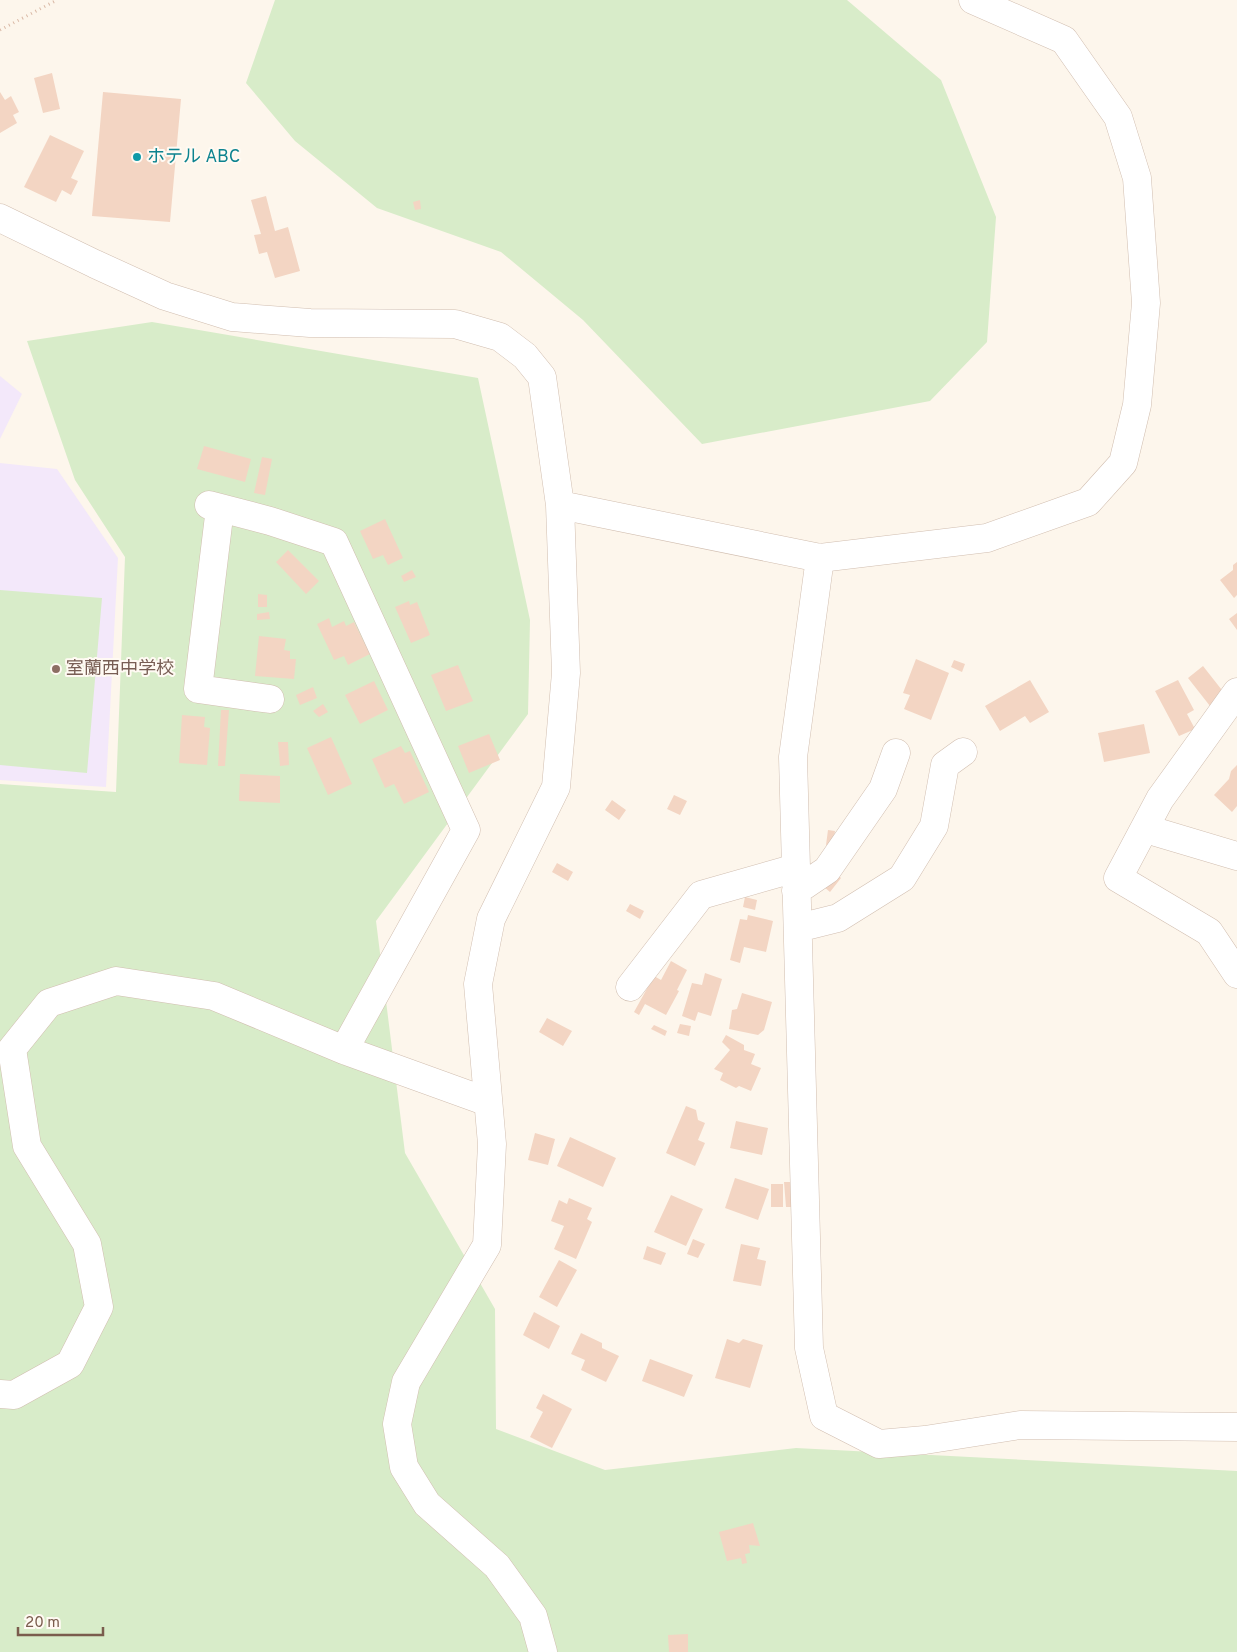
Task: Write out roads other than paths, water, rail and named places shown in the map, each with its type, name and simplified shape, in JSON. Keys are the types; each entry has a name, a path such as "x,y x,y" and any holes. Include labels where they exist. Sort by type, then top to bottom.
{"street":[{"path":"560,505 820,558 987,538 1088,502 1123,463 1137,405 1146,302 1136,178 1118,117 1064,40 973,0"},
{"path":"0,218 165,296 232,317 310,323 454,324 500,337 525,356 542,378 560,505 566,673 556,787 491,919 478,984 492,1144 487,1245 406,1382 397,1424 404,1467 427,1504 497,1566 533,1616 543,1652"},
{"path":"270,700 198,689 215,507 270,521 334,542 466,830 344,1050"},
{"path":"820,558 793,757 808,1348 824,1416 879,1444 925,1440 1020,1425 1237,1427"},
{"path":"1237,692 1160,799 1118,878 1209,932 1237,974"},
{"path":"798,928 838,918 902,878 934,826 944,765 963,752"},
{"path":"630,987 701,895 796,880 827,870 883,789 896,753"},
{"path":"1146,828 1237,856"},
{"path":"0,1394 14,1396 70,1364 99,1307 86,1244 27,1146 12,1049 49,1003 116,981 214,996 344,1050 488,1102"}],"place":[{"name":"ホテル ABC","path":"137,157"},
{"name":"室蘭西中学校","path":"56,669"}]}
